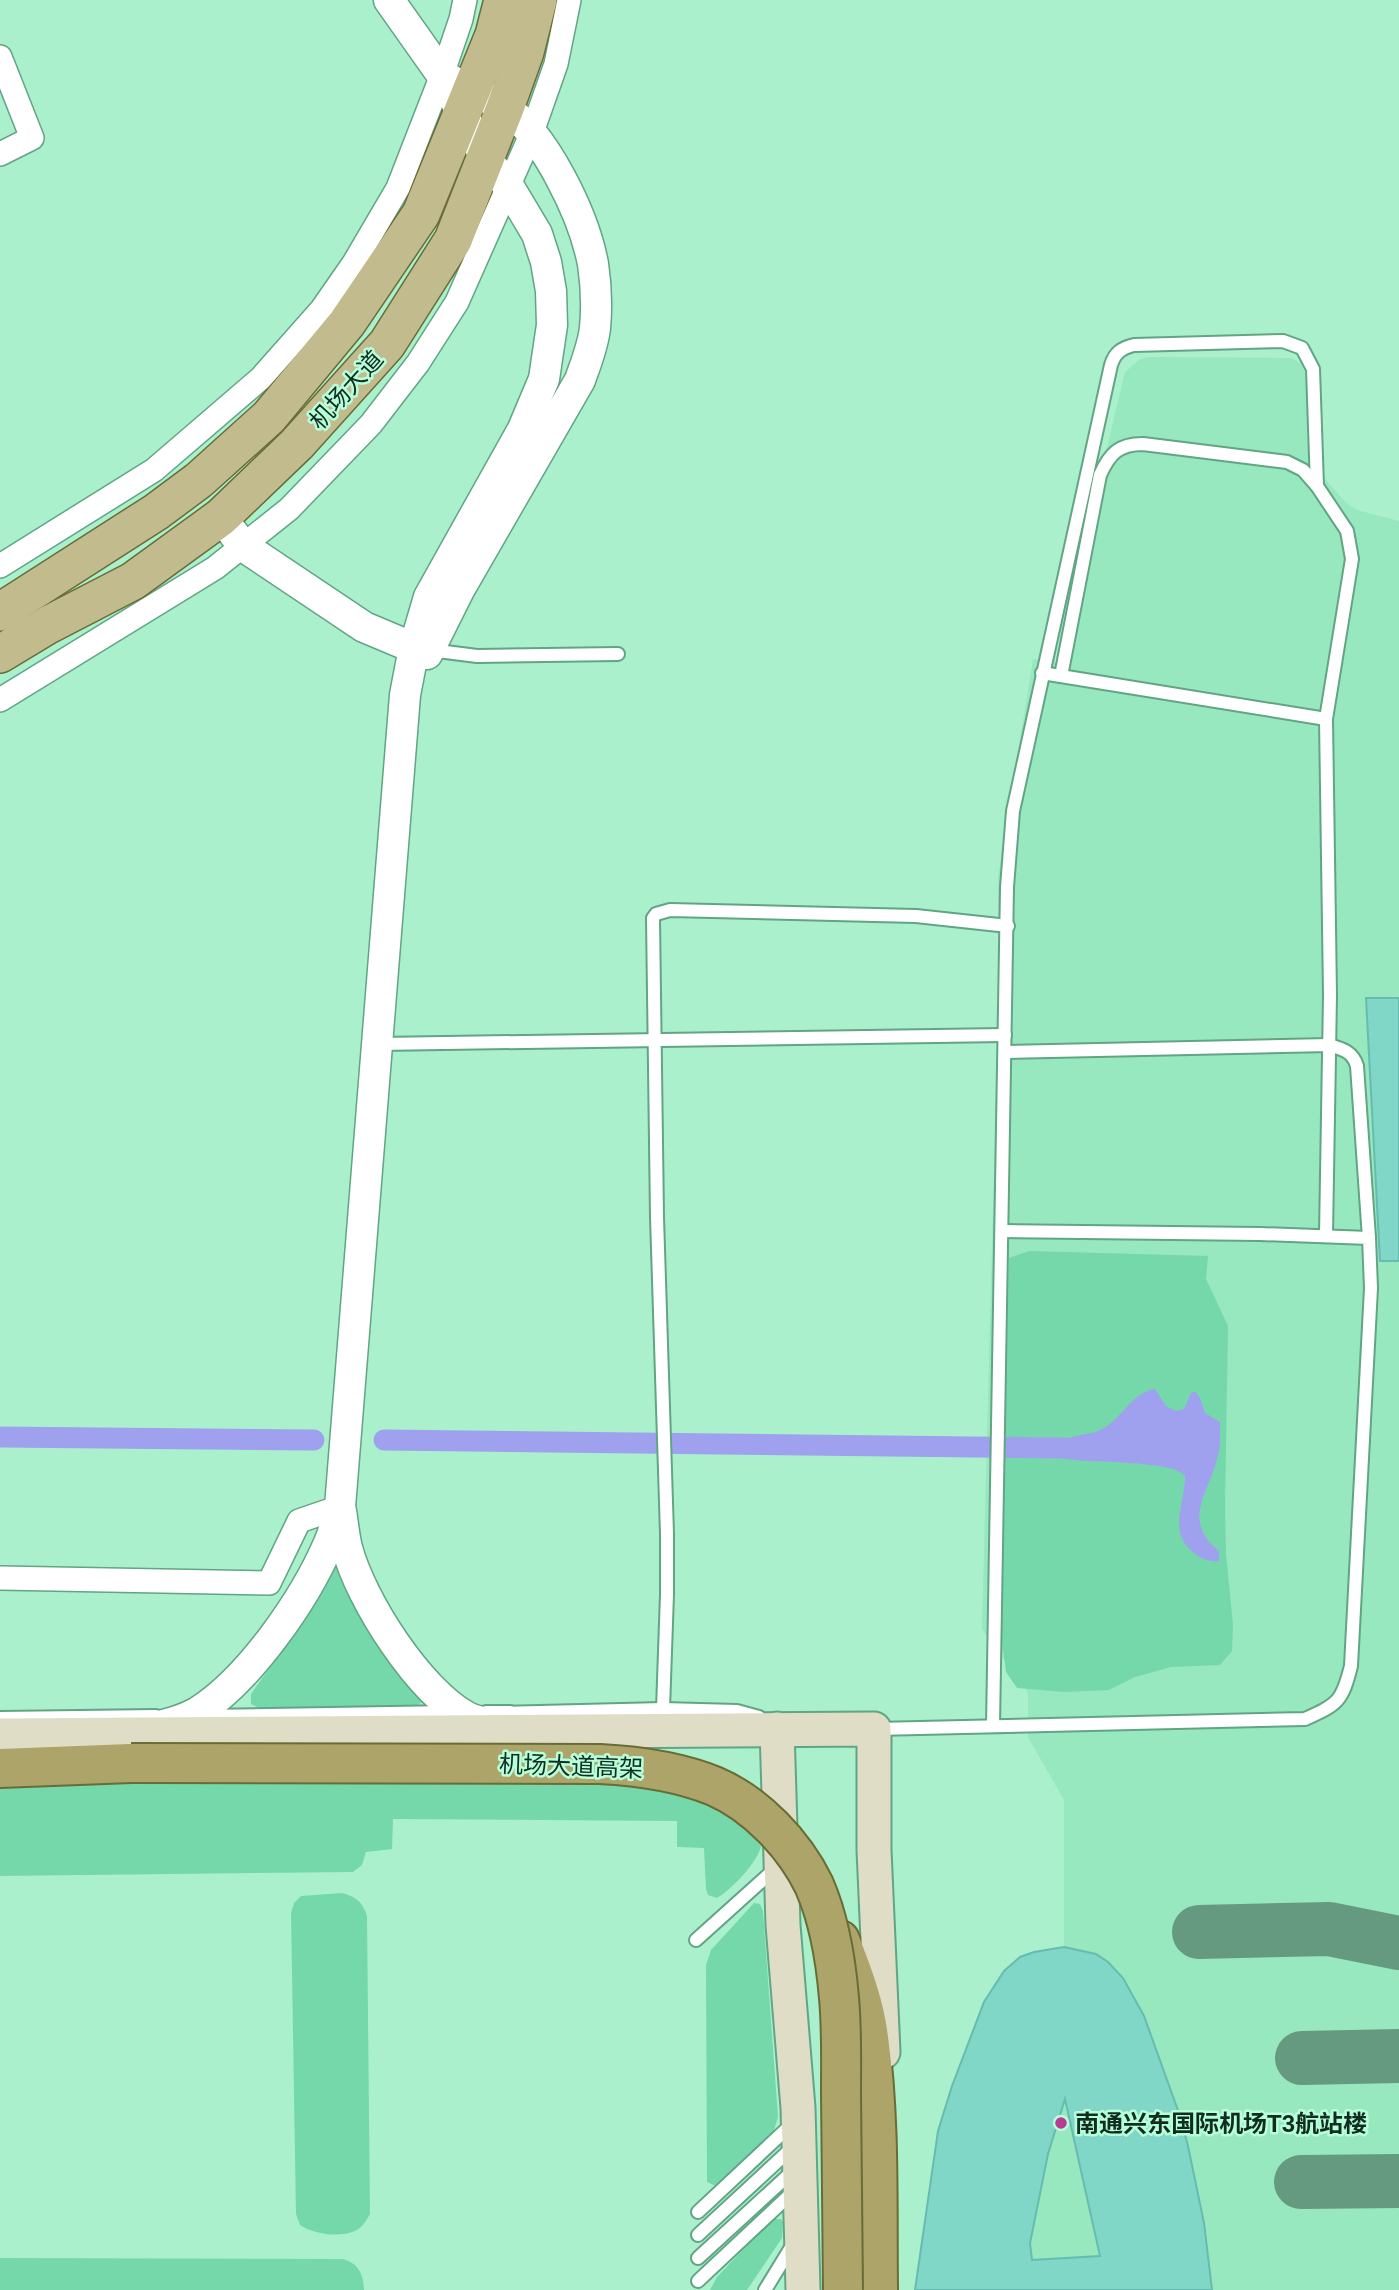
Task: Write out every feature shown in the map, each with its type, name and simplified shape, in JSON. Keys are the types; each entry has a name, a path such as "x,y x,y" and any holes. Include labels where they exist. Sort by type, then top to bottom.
{"highway":[{"name":"机场大道高架","path":"0,1768 125,1749 643,1766 682,1775 716,1787 746,1805 772,1826 794,1852 814,1885 829,1933 839,1997 843,2290"},
{"path":"814,1885 847,1958 860,1996 869,2036 876,2137 878,2290"}],"main road":[{"name":"机场大道","path":"0,612 156,512 199,480 269,417 348,324 421,214 461,96 494,35 503,0"},
{"name":"机场大道","path":"0,654 48,625 133,581 221,517 298,444 387,344 453,240 525,52 538,0"},
{"path":"0,1744 125,1749 431,1732 514,1722 874,1729 874,1850 883,2004 886,2290"},
{"path":"777,1729 783,1925 800,2152 803,2290"},
{"path":"0,1735 125,1749"}],"street":[{"path":"389,0 461,96 486,159 509,187 537,234 551,291 550,351 544,379 534,405 429,597 422,649"},
{"path":"0,566 154,470 261,378 322,309 354,263 398,188 461,96 461,19 464,0"},
{"path":"0,700 215,568 289,509 371,424 418,363 457,302 531,135 556,64 569,0"},
{"path":"0,57 32,138 0,154"},
{"path":"125,1749 189,1716 220,1695 283,1624 330,1542 340,1507 405,695 422,649 459,590 579,380 589,356 595,330 593,264 568,193 550,160 505,108 461,96"},
{"path":"221,517 243,546 364,627 422,649"},
{"path":"0,1578 269,1583 299,1521 340,1507"},
{"path":"340,1507 348,1549 362,1586 383,1624 414,1668 440,1698 464,1715 514,1722"}],"lane":[{"path":"993,1726 1007,887 1013,811 1114,356 1134,345 1283,341 1302,348 1313,369 1317,485"},
{"path":"1061,676 1100,475 1108,458 1118,448 1143,444 1287,463 1303,470 1317,485 1347,531 1352,559 1326,719 1329,1045 1326,1235"},
{"path":"422,649 477,656 618,654"},
{"path":"1042,673 1326,719"},
{"path":"663,1709 667,1594 652,925 656,914 662,911 916,916 1008,926"},
{"path":"377,1044 1005,1035"},
{"path":"874,1729 1305,1719 1332,1707 1344,1692 1354,1645 1371,1288 1355,1058 1349,1052 1329,1045 1005,1052"},
{"path":"1002,1231 1326,1235 1369,1238"},
{"path":"514,1722 663,1709 737,1711 760,1718 777,1729"},
{"path":"0,1718 464,1715"},
{"path":"431,1732 464,1715"},
{"path":"696,1940 781,1863"},
{"path":"698,2212 800,2152"},
{"path":"698,2235 800,2152"},
{"path":"698,2258 800,2152"},
{"path":"698,2281 800,2152"},
{"path":"765,2290 802,2223"}],"shaded area":[{"path":"1147,357 1291,358 1301,364 1307,377 1310,462 1346,503 1357,510 1399,521 1399,2290 915,2290 938,2131 984,2002 1004,1971 1020,1957 1064,1946 1064,1800 1028,1737 1028,1693 982,1629 999,974 998,878 1033,659 1056,662 1125,372"},
{"path":"1029,1251 1208,1256 1206,1279 1228,1326 1225,1506 1226,1554 1233,1625 1232,1651 1220,1665 1171,1667 1135,1677 1109,1690 1064,1692 1017,1688 1006,1672 1000,1626 1009,1258"},
{"path":"335,1566 338,1566 424,1701 416,1706 261,1709 251,1704 251,1694 304,1620"},
{"path":"0,1775 606,1778 669,1792 710,1806 746,1830 761,1846 755,1860 743,1875 717,1898 708,1895 706,1889 704,1848 677,1847 677,1821 393,1819 392,1849 366,1852 362,1865 353,1872 0,1876"},
{"path":"342,1893 358,1900 367,1916 370,2214 357,2230 334,2235 305,2228 300,2225 296,2214 291,1913 294,1903 301,1896"},
{"path":"754,1903 760,1904 763,1911 778,2117 773,2134 718,2187 707,2182 706,1965 711,1950"},
{"path":"772,2219 781,2219 783,2222 782,2238 747,2290 710,2290 717,2277"},
{"path":"0,2258 343,2259 359,2270 364,2290 0,2290"}],"water":[{"path":"1155,1389 1166,1406 1176,1411 1184,1409 1191,1393 1195,1391 1205,1413 1220,1422 1219,1451 1199,1517 1207,1539 1219,1551 1219,1561 1197,1555 1181,1536 1179,1518 1185,1476 1177,1471 1147,1464 1062,1458 1058,1449 1072,1437 1109,1425 1133,1400"}],"building":[{"path":"1366,998 1399,998 1399,1261 1380,1261"},
{"name":"南通兴东国际机场T3航站楼","path":"1064,1947 1096,1954 1123,1978 1144,2016 1188,2146 1204,2223 1212,2290 915,2290 938,2131 952,2086 984,2002 1004,1971 1020,1957","holes":["1065,2099 1100,2256 1032,2260 1030,2243 1048,2154"]}],"waterway":[{"path":"0,1437 314,1440"},
{"path":"384,1440 1067,1448"}],"taxiway":[{"path":"1199,1932 1329,1929 1399,1943"},
{"path":"1302,2058 1399,2056"},
{"path":"1301,2182 1399,2181"}],"place":[{"name":"南通兴东国际机场T3航站楼","path":"1061,2123"}]}
